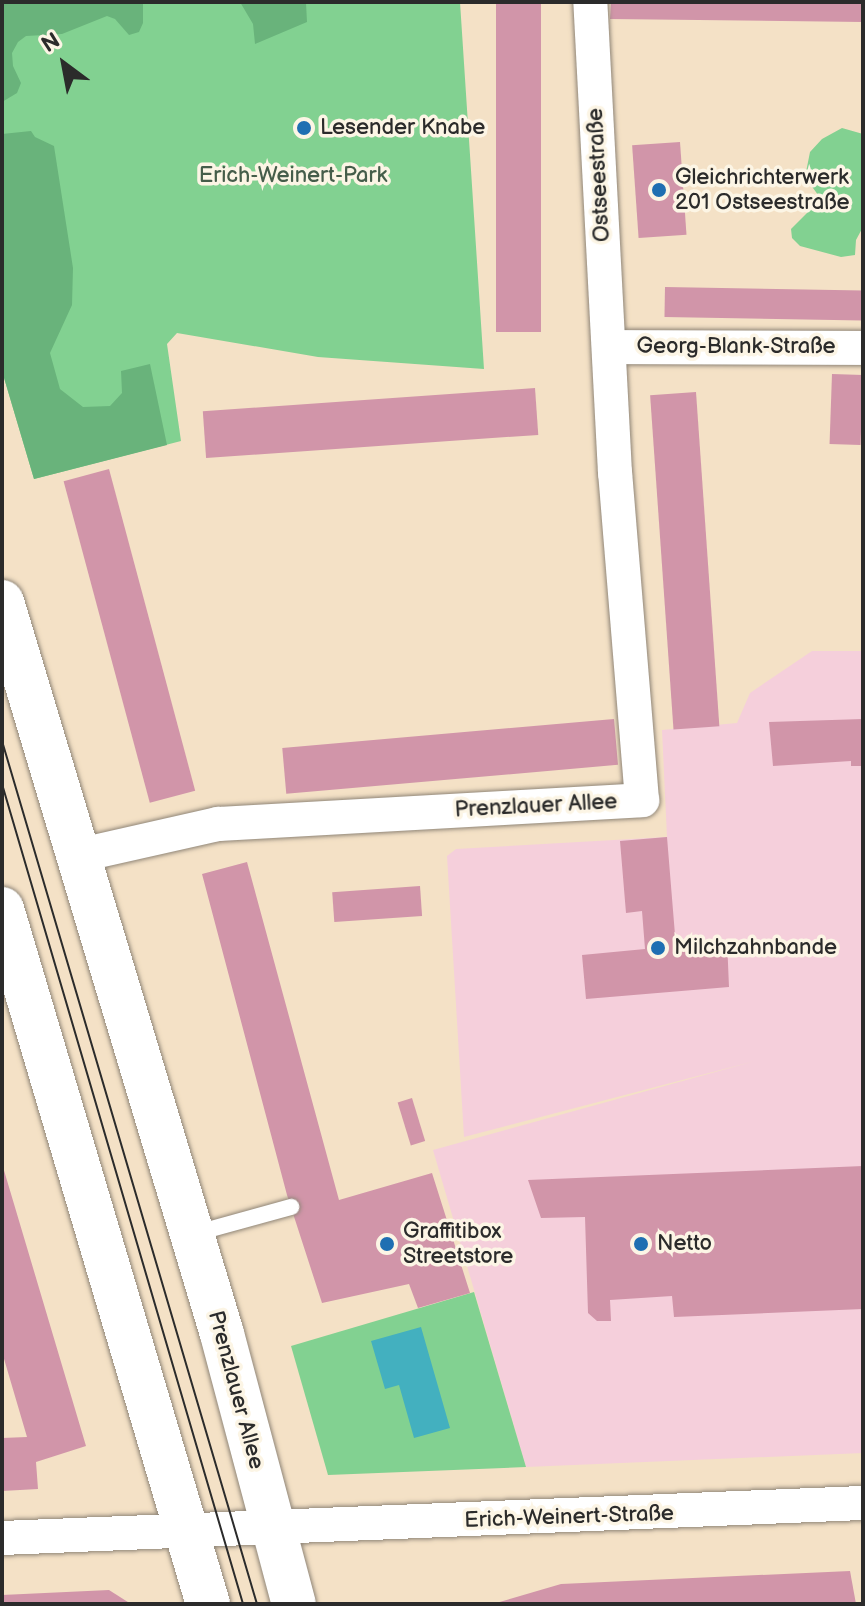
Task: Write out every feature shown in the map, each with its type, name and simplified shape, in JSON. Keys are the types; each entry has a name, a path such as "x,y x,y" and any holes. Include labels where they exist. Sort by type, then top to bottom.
{"main road":[{"name":"Prenzlauer Allee","path":"2,602 192,1234 294,1604"},
{"path":"2,909 208,1604"}],"street":[{"name":"Ostseestraße","path":"590,2 609,347"},
{"name":"Georg-Blank-Straße","path":"609,347 863,348"},
{"name":"Prenzlauer Allee","path":"76,856 218,824 642,800 615,473 609,347"},
{"name":"Erich-Weinert-Straße","path":"186,1532 863,1503"},
{"path":"2,1538 186,1532"}],"lane":[{"path":"192,1234 291,1207"}],"shaded area":[{"path":"812,651 863,651 863,1453 526,1467 433,1150 755,1061 464,1137 447,856 456,849 667,837 662,730 737,723 750,693"}],"green space":[{"name":"Erich-Weinert-Park","path":"2,2 460,2 484,369 318,357 177,333 167,344 181,441 34,479 2,371"},
{"path":"2,2 143,2 143,23 139,32 129,35 115,19 107,16 62,34 26,36 12,53 13,66 21,83 17,93 2,102"},
{"path":"240,2 313,2 306,3 307,22 255,44 253,24"},
{"path":"842,128 863,134 863,227 856,240 855,255 841,257 800,246 792,238 791,229 821,199 805,177 810,152 822,139"},
{"path":"31,131 35,137 54,146 73,268 72,305 50,353 60,389 83,407 110,406 122,393 121,371 150,364 167,445 34,479 2,371 2,134"},
{"path":"474,1292 526,1467 328,1475 291,1346"}],"water":[{"path":"421,1327 450,1428 414,1438 399,1385 385,1389 371,1341"}],"building":[{"path":"496,2 541,2 541,332 496,332"},
{"path":"611,2 863,2 863,22 610,19"},
{"name":"Gleichrichterwerk 201 Ostseestraße","path":"680,142 686,235 639,238 632,145"},
{"path":"665,287 863,290 862,320 664,317"},
{"path":"832,374 863,375 861,445 830,444"},
{"path":"535,388 538,435 206,458 203,411"},
{"path":"696,392 719,726 673,729 650,395"},
{"path":"109,469 195,791 150,803 64,481"},
{"path":"614,719 618,765 286,794 282,748"},
{"path":"863,719 863,766 851,766 851,761 773,766 769,722"},
{"path":"667,837 676,947 727,940 729,987 586,999 582,955 645,949 642,911 626,913 620,841"},
{"path":"247,862 339,1200 432,1173 470,1293 418,1308 409,1284 322,1303 287,1195 202,874"},
{"path":"420,886 422,916 334,922 332,892"},
{"path":"412,1098 425,1141 411,1145 398,1102"},
{"path":"863,1166 863,1309 674,1317 672,1296 610,1300 611,1321 597,1321 588,1313 585,1217 541,1218 528,1180"},
{"path":"3,1167 86,1446 36,1462 38,1489 2,1491 2,1438 27,1437 2,1352"},
{"path":"850,1571 856,1604 496,1603 561,1584"},
{"path":"109,1590 131,1604 2,1604 2,1595"}],"tram line":[{"path":"2,741 257,1604"},
{"path":"2,784 243,1604"}],"place":[{"name":"Lesender Knabe","path":"304,128"},
{"name":"Gleichrichterwerk 201 Ostseestraße","path":"659,190"},
{"name":"Milchzahnbande","path":"658,948"},
{"name":"Graffitibox Streetstore","path":"387,1244"},
{"name":"Netto","path":"641,1244"}]}
